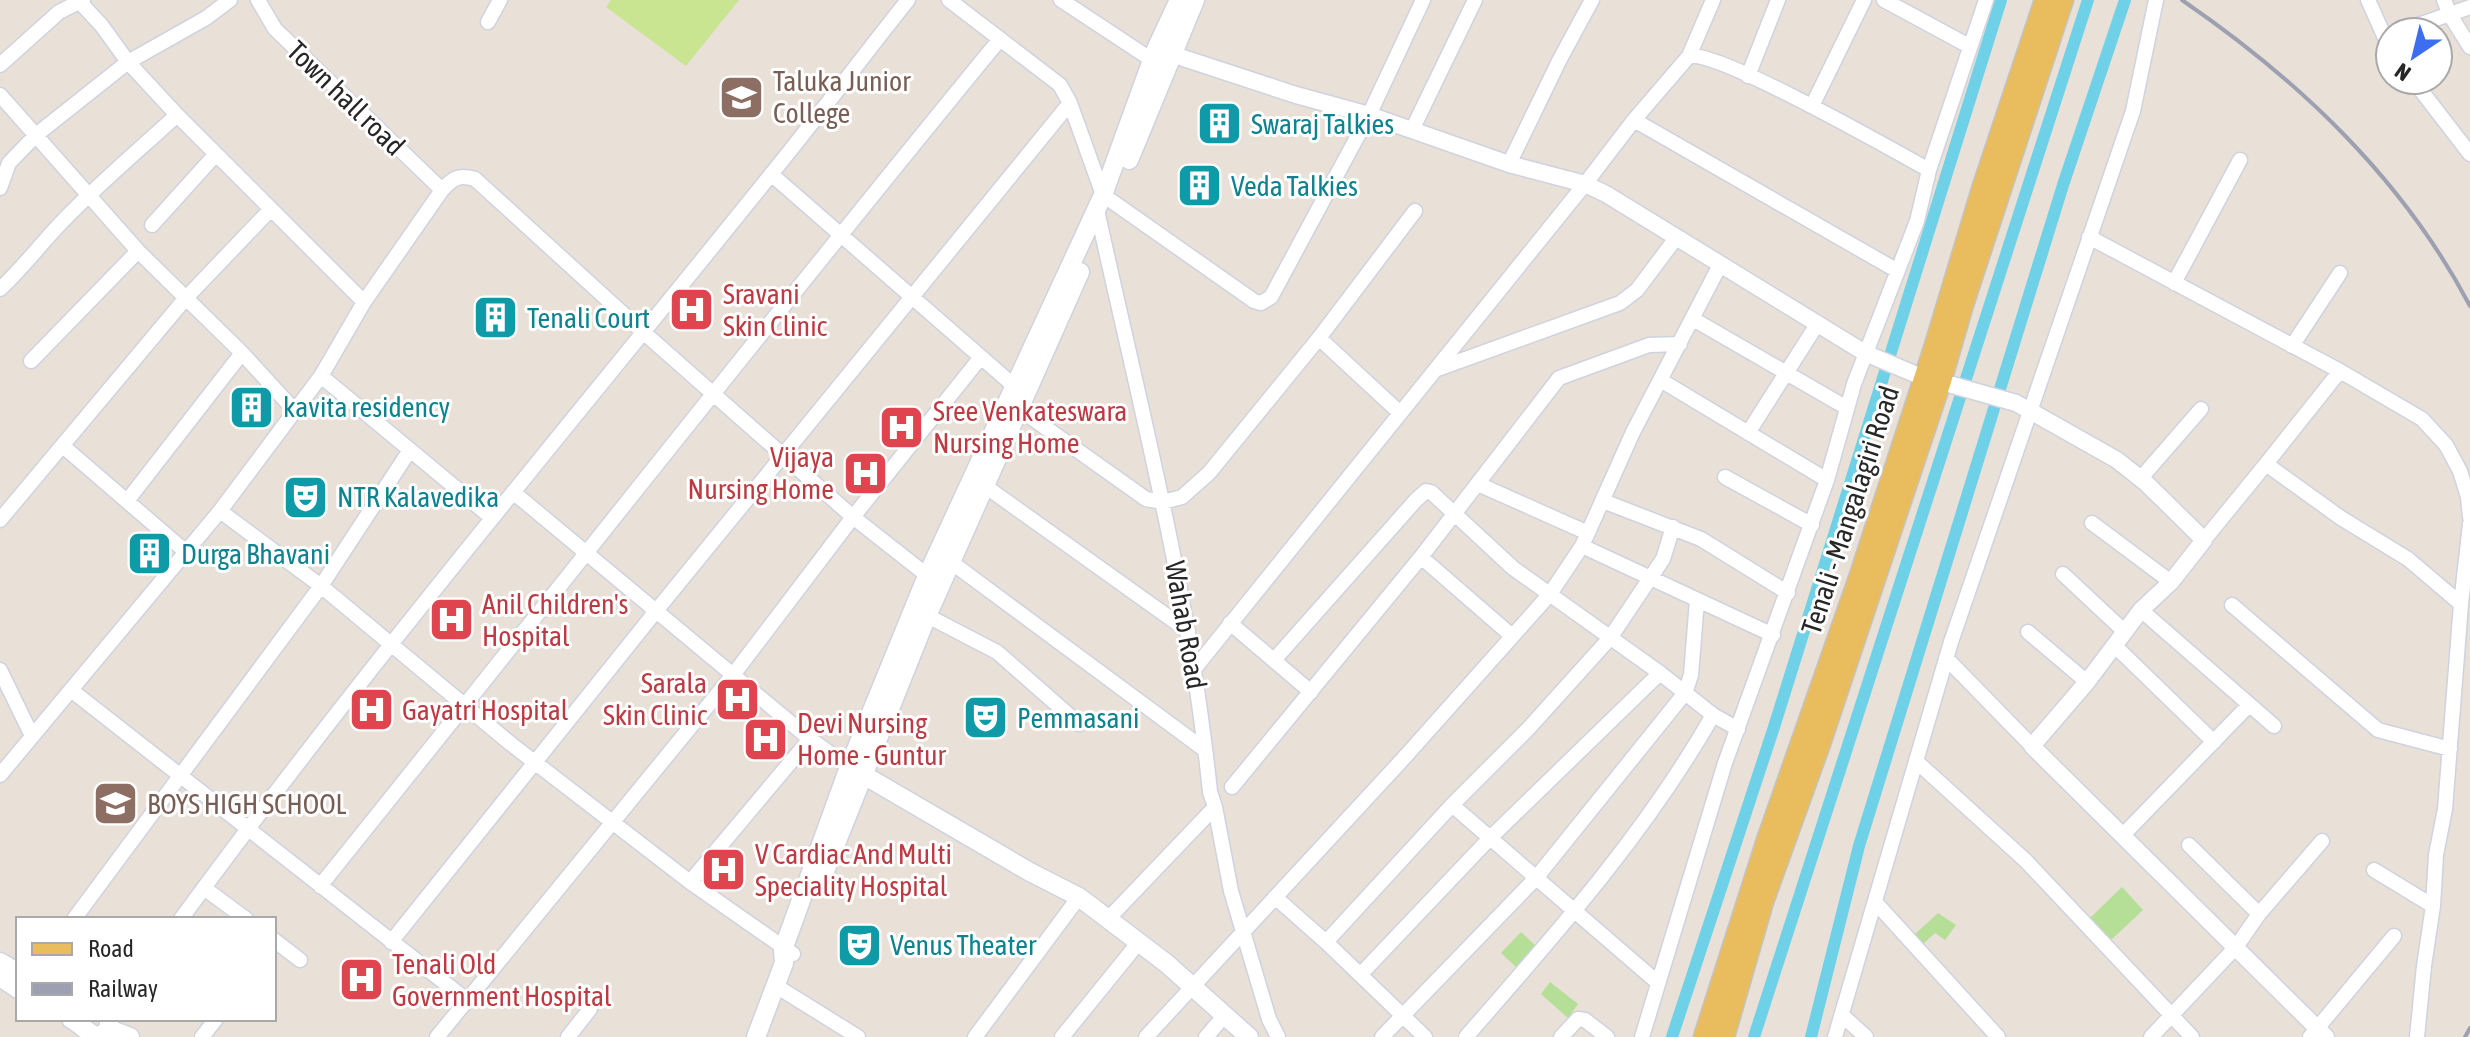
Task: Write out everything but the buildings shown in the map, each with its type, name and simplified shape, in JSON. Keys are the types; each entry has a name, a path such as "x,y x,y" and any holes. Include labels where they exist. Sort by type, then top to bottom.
{"main road":[{"path":"756,1037 856,771 920,612 1103,208 1179,0"},
{"path":"1160,54 1195,0"},
{"name":"Tenali - Mangalagiri Road","path":"1704,1037 1767,840 1933,379 1982,189 2045,0"},
{"path":"1724,1037 1763,902 1820,744 1933,379 1963,305 2063,0"},
{"path":"934,580 951,562 985,486 1016,398"},
{"path":"856,771 1079,897 1139,942 1249,1037"},
{"path":"84,1027 99,1037 109,1024 130,1037"}],"street":[{"path":"0,188 9,163 36,135 128,62 206,18 230,0"},
{"name":"Town hall road","path":"258,0 275,29 442,190"},
{"path":"488,22 500,0"},
{"path":"182,917 390,645 908,0"},
{"name":"Wahab Road","path":"949,0 1051,77 1070,103 1103,208 1195,668 1210,792 1231,891 1269,1019 1278,1037"},
{"path":"1061,0 1160,54 1369,115 1509,164 1585,184 1606,194 1816,326 1870,355 1933,379 2023,406 2117,460 2141,478 2204,540"},
{"path":"1103,208 1254,301 1261,303 1271,297 1369,115 1423,0"},
{"path":"1412,130 1475,0"},
{"path":"1509,164 1592,0"},
{"path":"1195,668 1634,120 1689,56 1713,0"},
{"path":"1748,76 1778,0"},
{"path":"1812,106 1864,0"},
{"path":"1884,0 1969,46"},
{"path":"1835,1037 2023,406 2089,237 2133,111 2156,0"},
{"path":"2444,0 2470,47"},
{"path":"0,65 59,12 81,1 128,62 177,115 364,302"},
{"path":"1642,1037 1725,763 1812,525 1847,408 1870,355 1896,270 1917,221 1929,170 1983,1"},
{"path":"2450,15 2470,7"},
{"path":"320,886 1000,39"},
{"path":"1689,56 1697,54 1711,58 1812,106 1929,170"},
{"path":"0,95 138,251 242,353 294,410"},
{"path":"2425,96 2470,154"},
{"path":"391,942 1070,103"},
{"path":"0,289 21,270 57,227 177,115"},
{"path":"1634,120 1896,270"},
{"path":"152,225 216,154"},
{"path":"2174,283 2240,160"},
{"path":"771,174 981,357 1016,398 1140,495 1163,502 1187,494 1209,473 1319,338 1415,211"},
{"path":"0,775 220,511 321,376 364,302 442,190 452,179 464,175 475,179 853,517 934,580"},
{"path":"0,520 185,299 271,209"},
{"path":"2089,237 2340,371 2422,419 2446,445 2460,471 2470,517"},
{"path":"1434,371 1620,303 1637,290 1676,238"},
{"path":"31,361 138,251"},
{"path":"1146,1037 1550,594 1585,540 1633,432 1720,265"},
{"path":"2292,346 2340,273"},
{"path":"1693,319 1847,408"},
{"path":"1748,433 1816,326"},
{"path":"1319,338 1400,413"},
{"path":"1232,787 1421,557 1559,378 1649,345 1680,344"},
{"path":"127,501 242,353"},
{"path":"437,1037 733,675 853,517 981,357"},
{"path":"2032,746 2087,682 2141,610 2171,582 2340,371"},
{"path":"321,376 492,518"},
{"path":"1662,381 1827,480"},
{"path":"2141,478 2201,409"},
{"path":"64,447 186,552"},
{"path":"75,917 321,586 410,450"},
{"path":"2266,464 2341,518 2408,559 2461,604"},
{"path":"1725,477 1812,525"},
{"path":"1478,484 1585,540 1650,579 1773,635"},
{"path":"985,486 1188,631"},
{"path":"1274,660 1426,491 1436,495 1503,560 1713,715 1738,729"},
{"path":"513,492 810,739 856,771"},
{"path":"1603,501 1701,539 1788,593"},
{"path":"220,511 321,586 465,706 787,956"},
{"path":"2092,523 2171,582"},
{"path":"2417,1037 2436,855 2445,809 2470,524"},
{"path":"1326,942 1610,638 1663,559 1673,527"},
{"path":"1421,557 1512,636"},
{"path":"951,562 1205,750"},
{"path":"2063,574 2125,632"},
{"path":"1382,1037 1536,878 1685,693 1691,675 1697,600"},
{"path":"2232,605 2378,730 2450,749"},
{"path":"2141,610 2274,726"},
{"path":"920,612 997,652 1079,724"},
{"path":"1230,623 1311,692"},
{"path":"2028,632 2087,682"},
{"path":"2115,646 2214,742"},
{"path":"1946,658 2236,947 2317,1034 2394,936"},
{"path":"0,670 32,736"},
{"path":"1360,975 1490,838 1660,673"},
{"path":"71,690 468,1001"},
{"path":"2123,835 2249,705"},
{"path":"1466,1037 1575,912 1679,773 1713,715"},
{"path":"690,882 810,739"},
{"path":"1916,761 2026,861 2192,1037"},
{"path":"1452,805 1657,982"},
{"path":"1108,919 1215,807"},
{"path":"2151,1037 2236,947 2259,914 2322,841"},
{"path":"2189,845 2259,914"},
{"path":"2374,870 2433,906"},
{"path":"204,888 243,917"},
{"path":"975,1037 1079,897"},
{"path":"1275,897 1425,1037"},
{"path":"1876,903 1998,1037"},
{"path":"276,942 300,960"},
{"path":"1062,1037 1139,942"},
{"path":"776,986 858,1037"},
{"path":"568,1037 590,1009"},
{"path":"1206,1037 1225,1015"},
{"path":"1842,1015 1866,1037"},
{"path":"1561,1037 1578,1019 1585,1020 1607,1037"},
{"path":"202,1037 214,1021"}],"green space":[{"path":"611,0 739,0 686,66 606,7"},
{"path":"2122,887 2143,910 2110,941 2089,919"},
{"path":"1938,913 1956,925 1945,940 1935,933 1923,944 1913,936"},
{"path":"1521,932 1536,946 1517,968 1501,953"},
{"path":"1550,982 1578,1004 1568,1018 1541,994"}],"waterway":[{"path":"1672,1037 1774,727 2001,0"},
{"path":"1754,1037 2088,0"},
{"path":"1811,1037 1859,846 2063,185 2125,0"}],"railway":[{"path":"2182,0 2267,64 2345,136 2413,216 2470,306"},
{"path":"2465,1037 2470,1028"}],"place":[{"name":"Taluka Junior College","path":"742,97"},
{"name":"Swaraj Talkies","path":"1220,124"},
{"name":"Veda Talkies","path":"1200,186"},
{"name":"Sravani Skin Clinic","path":"692,310"},
{"name":"Tenali Court","path":"496,318"},
{"name":"kavita residency","path":"252,407"},
{"name":"Sree Venkateswara Nursing Home","path":"902,427"},
{"name":"Vijaya Nursing Home","path":"865,473"},
{"name":"NTR Kalavedika","path":"306,497"},
{"name":"Durga Bhavani","path":"150,554"},
{"name":"Anil Children's Hospital","path":"451,620"},
{"name":"Sarala Skin Clinic","path":"738,699"},
{"name":"Gayatri Hospital","path":"371,710"},
{"name":"Pemmasani","path":"986,718"},
{"name":"Devi Nursing Home - Guntur","path":"766,739"},
{"name":"BOYS HIGH SCHOOL","path":"116,804"},
{"name":"V Cardiac And Multi Speciality Hospital","path":"724,870"},
{"name":"Venus Theater","path":"859,945"},
{"name":"Tenali Old Government Hospital","path":"361,980"}]}
